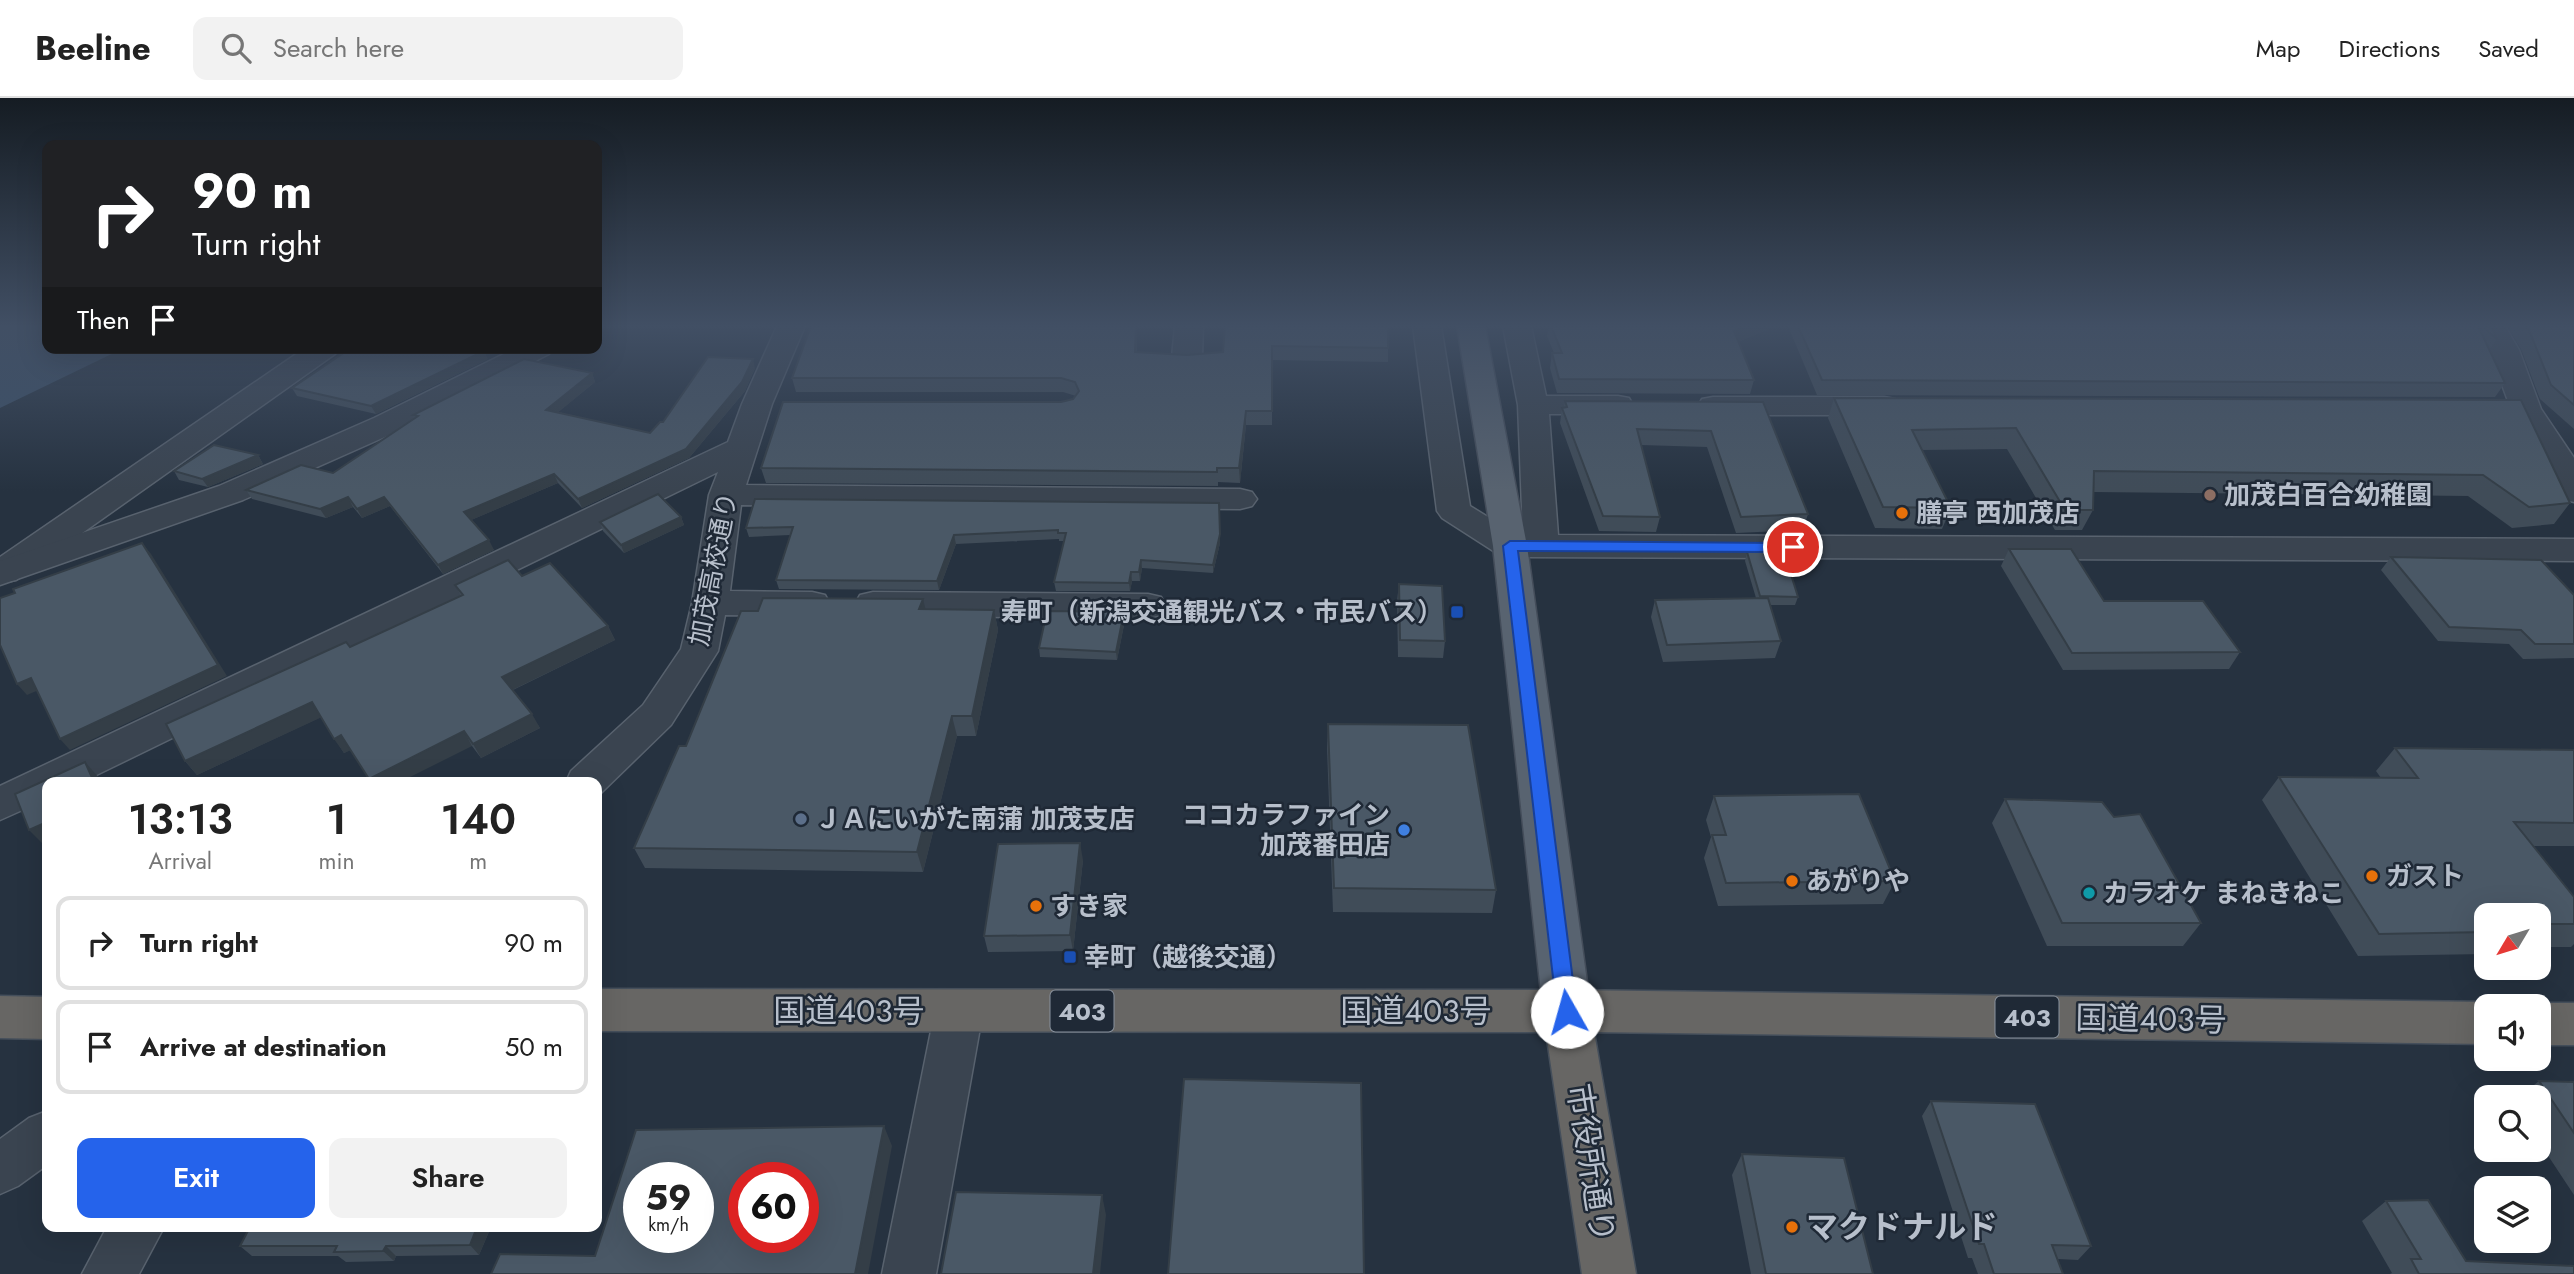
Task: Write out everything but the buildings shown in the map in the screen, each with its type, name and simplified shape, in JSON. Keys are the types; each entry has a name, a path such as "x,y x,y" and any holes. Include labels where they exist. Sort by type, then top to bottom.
{"highway":[{"name":"国道403号","path":"602,1010 1567,1012 2474,1023"},
{"name":"市役所通り","path":"1567,1012 1609,1274"},
{"path":"0,1017 42,1018"},
{"path":"2551,1024 2574,1024"}],"main road":[{"path":"1485,381 1526,546 1567,1012"}],"street":[{"path":"1,572 277,381"},
{"path":"1,572 232,493 385,425 473,381"},
{"name":"加茂高校通り","path":"591,777 657,715 699,651 710,603 726,495 741,448 771,404 777,381"},
{"path":"1435,381 1454,511 1526,546 2574,550"},
{"path":"1526,546 1533,405 1528,381"},
{"path":"2508,381 2512,409 2566,460 2574,492"},
{"path":"1533,405 1645,405"},
{"path":"1687,406 1911,407"},
{"path":"56,777 741,448"},
{"path":"726,495 1240,499"},
{"path":"710,603 1148,606"},
{"path":"0,804 42,784"},
{"path":"909,1274 959,1011"},
{"path":"0,1169 42,1139"},
{"path":"108,1274 133,1232"}],"water":[{"path":"0,381 56,381 0,408"}],"place":[{"name":"加茂白百合幼稚園","path":"2210,495"},
{"name":"膳亭 西加茂店","path":"1902,513"},
{"name":"寿町（新潟交通観光バス・市民バス）","path":"1457,612"},
{"name":"ＪＡにいがた南蒲 加茂支店","path":"801,819"},
{"name":"ココカラファイン 加茂番田店","path":"1404,830"},
{"name":"ガスト","path":"2372,876"},
{"name":"あがりや","path":"1792,881"},
{"name":"カラオケ まねきねこ","path":"2089,893"},
{"name":"すき家","path":"1036,906"},
{"name":"幸町（越後交通）","path":"1070,957"},
{"name":"マクドナルド","path":"1792,1227"}],"route":[{"path":"1567,1012 1510,546 1793,547"}]}
